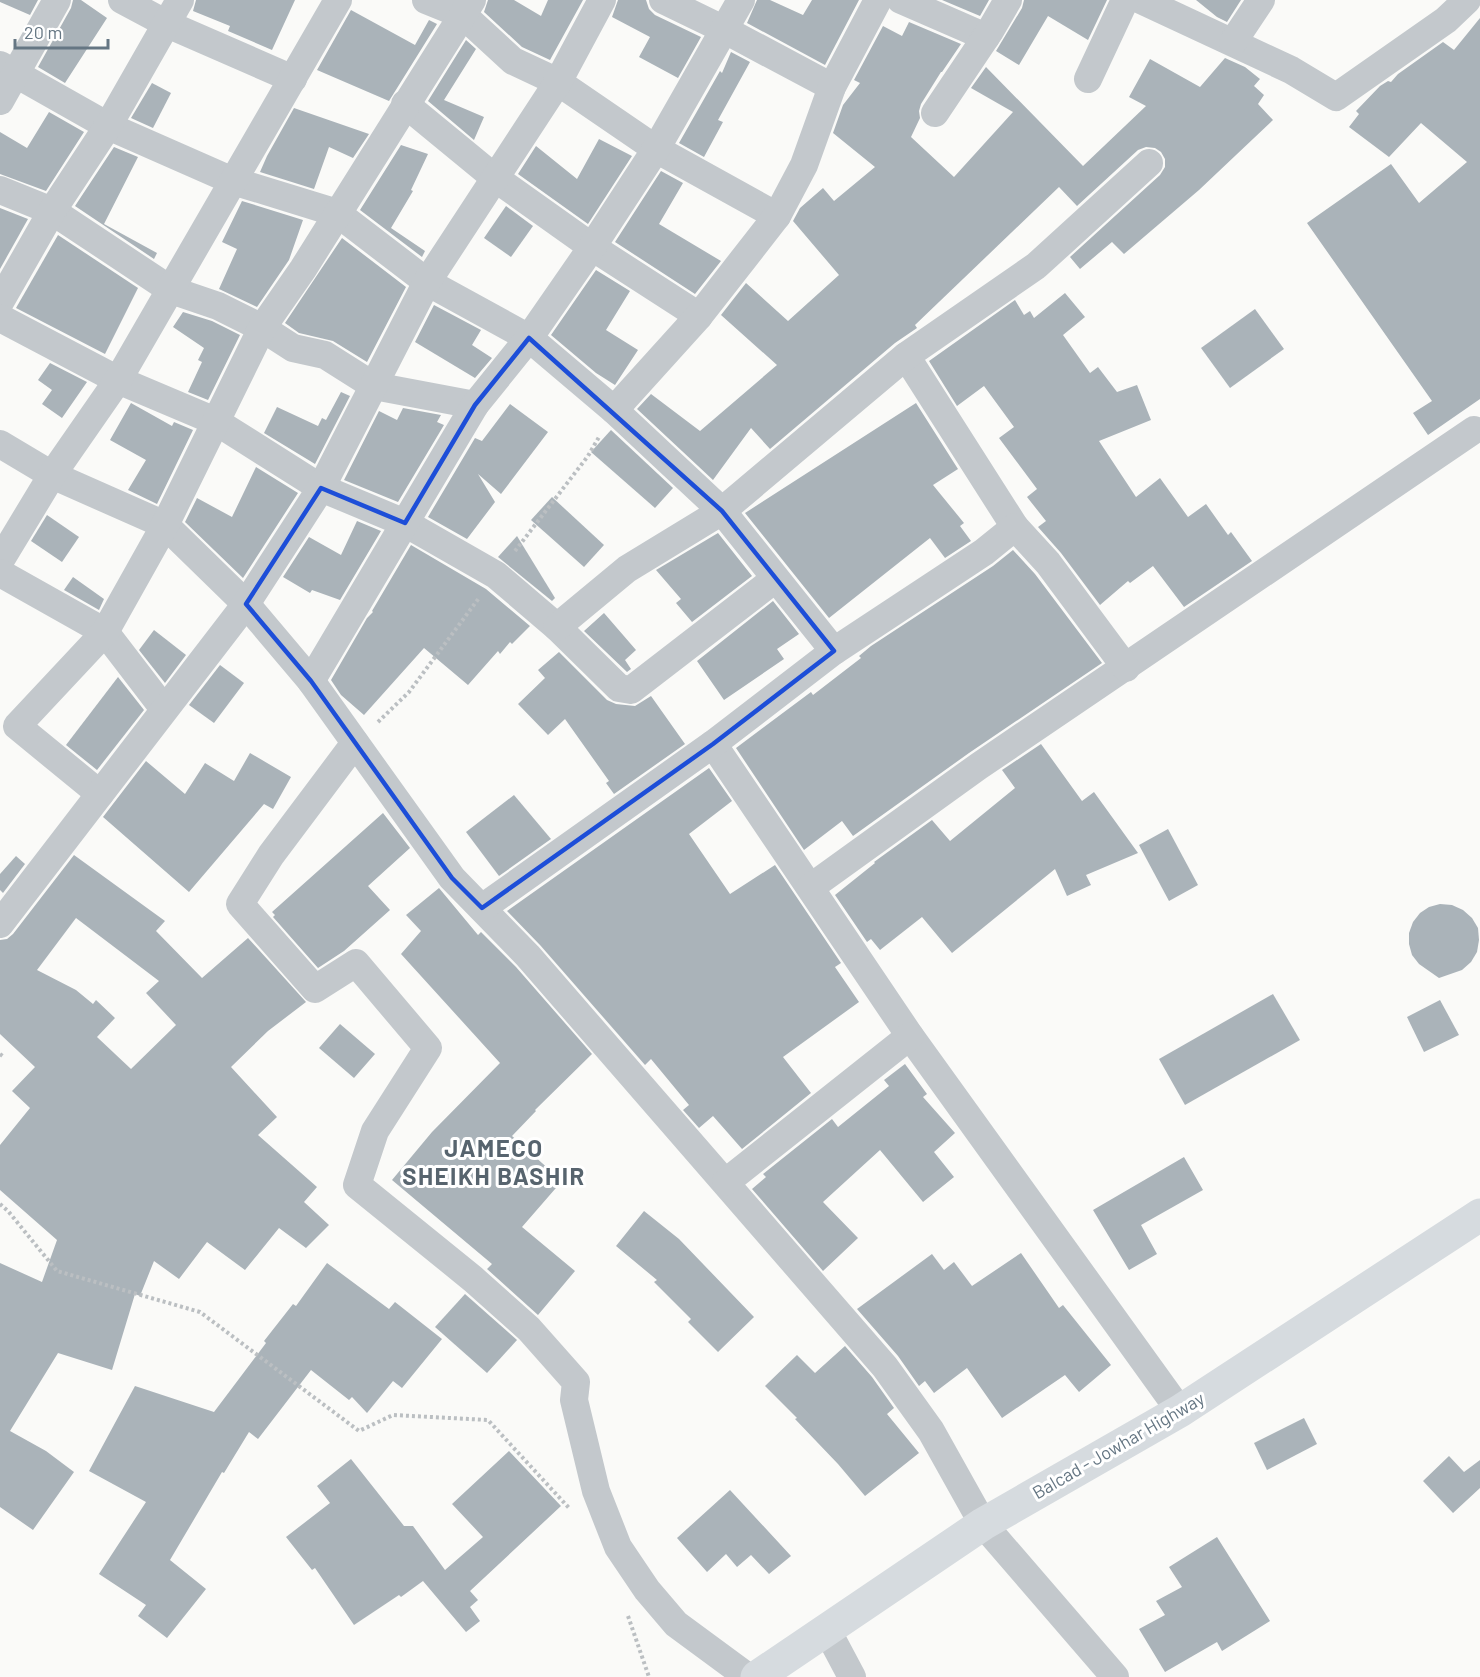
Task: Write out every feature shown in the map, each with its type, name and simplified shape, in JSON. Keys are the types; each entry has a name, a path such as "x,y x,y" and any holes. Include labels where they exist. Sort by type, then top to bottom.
{"main road":[{"name":"Balcad - Jowhar Highway","path":"757,1677 983,1524 1180,1411 1480,1215"}],"street":[{"path":"0,101 9,69 57,0"},
{"path":"122,0 173,12 292,79"},
{"path":"0,561 52,475 118,380 338,0"},
{"path":"426,0 467,8 513,62 558,82 656,149 777,216"},
{"path":"0,924 246,604 321,488 427,282 558,82 602,0"},
{"path":"663,0 832,87"},
{"path":"311,681 475,405 529,338 592,248 656,149 741,0"},
{"path":"614,410 699,316 777,216 804,165 832,87 878,0"},
{"path":"901,0 986,37"},
{"path":"935,113 1008,0"},
{"path":"1088,79 1125,0"},
{"path":"1141,0 1291,70 1336,97 1446,20 1467,0"},
{"path":"1233,42 1261,0"},
{"path":"100,794 16,726 105,632 165,525 262,328 303,269 467,8"},
{"path":"0,302 52,211 108,126 173,12"},
{"path":"9,69 108,126 233,181 337,213 427,282 529,338 614,410 722,511 834,651"},
{"path":"405,104 495,178 592,248 699,316"},
{"path":"557,627 627,569 722,511 906,356 1036,266 1149,163"},
{"path":"0,190 52,211 171,290 218,306 262,328 293,348 325,355 374,386 475,405"},
{"path":"0,318 118,380 215,422 321,488 405,523 496,575 557,627 619,688 632,690 775,579"},
{"path":"906,356 1015,527 1048,563 1126,668"},
{"path":"811,887 979,766 1474,430"},
{"path":"0,444 52,475 165,525 246,604 311,681 452,878 528,956 885,1368 931,1431 983,1524 1115,1677"},
{"path":"482,908 714,744 834,651 984,552 1015,527"},
{"path":"0,573 105,632 164,709"},
{"path":"355,743 272,855 240,904 315,989 356,963 428,1048 375,1131 357,1185 473,1279 529,1329 576,1382 574,1400 596,1491 618,1547 647,1590 676,1624 748,1677"},
{"path":"714,744 910,1036 1180,1411"},
{"path":"726,1182 910,1036"},
{"path":"827,1630 852,1677"}],"path":[{"path":"0,1204 8,1210 57,1271 200,1312 359,1431 393,1415 488,1420 572,1511"}],"highlighted area":[{"path":"529,338 722,511 834,651 713,744 482,908 452,878 311,681 246,604 321,488 405,523 475,405"}],"building":[{"path":"0,0 38,0 30,15"},
{"path":"73,0 81,0 107,18 65,83 38,67 71,8"},
{"path":"196,0 295,0 272,50 228,31 230,26 193,11"},
{"path":"488,0 514,0 541,16 548,0 583,0 550,60 522,47 484,12"},
{"path":"618,0 646,0 649,9 655,15 701,37 678,78 639,57 650,37 612,17"},
{"path":"757,0 770,0 803,15 812,0 859,0 825,65 747,23"},
{"path":"942,0 989,0 980,16"},
{"path":"1024,0 1107,0 1088,40 1048,16 1019,65 996,51 1022,8"},
{"path":"1196,0 1241,0 1227,22"},
{"path":"351,10 415,45 429,20 437,24 389,101 317,70"},
{"path":"1480,18 1480,399 1428,435 1413,413 1432,401 1307,223 1391,164 1419,203 1467,162 1421,123 1389,157 1349,127 1359,114 1356,111 1380,86 1388,81 1391,82 1398,74 1443,42 1454,50"},
{"path":"909,22 961,44 921,104 920,118 911,137 954,177 1013,112 971,88 986,67 1083,166 1146,106 1129,97 1150,59 1200,87 1225,58 1245,67 1260,79 1254,86 1264,95 1258,104 1273,120 1199,190 1124,254 1112,242 1080,269 1070,257 1160,175 1165,167 1165,159 1155,148 1146,147 1138,150 1077,206 1059,187 915,325 917,328 895,343 770,449 751,428 713,480 637,409 651,394 700,431 777,365 721,315 746,283 788,321 839,275 793,221 800,208 823,188 834,201 875,167 833,133 843,105 860,83 854,80 883,26 902,36"},
{"path":"466,40 476,49 444,100 484,117 474,140 428,101"},
{"path":"731,52 750,62 718,120 723,122 704,157 679,143 720,71 722,73"},
{"path":"152,83 171,93 153,128 131,118"},
{"path":"294,108 369,134 353,158 329,147 314,189 260,172"},
{"path":"49,112 84,132 46,191 0,174 0,132 27,148"},
{"path":"599,139 632,156 588,224 518,174 536,146 577,179"},
{"path":"401,145 428,154 411,190 413,191 391,228 425,251 422,257 360,210"},
{"path":"114,147 138,157 104,224 157,253 154,259 75,206"},
{"path":"661,171 683,183 659,224 721,261 695,294 615,242"},
{"path":"242,201 303,220 289,260 257,307 219,289 237,249 222,242"},
{"path":"506,206 533,226 511,257 484,238"},
{"path":"0,208 28,219 0,269"},
{"path":"58,235 138,288 105,354 16,308"},
{"path":"342,238 406,287 367,362 333,341 299,333 285,323"},
{"path":"596,270 630,291 606,330 638,350 615,385 596,373 551,335"},
{"path":"1065,293 1085,317 1063,335 1090,373 1098,367 1117,392 1137,385 1151,420 1099,441 1136,497 1160,478 1188,517 1206,504 1228,535 1231,532 1252,561 1184,607 1153,566 1130,583 1128,581 1100,605 1061,553 1038,527 1046,521 1027,497 1037,489 999,438 1014,427 984,386 957,406 929,361 1015,300 1024,315 1030,311 1034,318"},
{"path":"434,305 481,330 472,345 492,358 475,378 415,342"},
{"path":"1255,309 1284,349 1230,388 1201,348"},
{"path":"183,312 212,321 240,335 208,400 188,392 202,362 198,360 204,348 173,327"},
{"path":"50,363 87,382 62,418 42,404 52,390 38,380"},
{"path":"341,392 350,396 315,464 264,433 277,407 318,426 322,418 326,420"},
{"path":"131,403 172,426 174,422 193,430 157,504 128,490 146,460 110,440"},
{"path":"916,403 958,469 933,485 964,523 960,526 971,541 945,558 930,538 829,618 745,513"},
{"path":"510,404 548,432 501,494 478,474 495,502 467,539 428,517 475,438 482,441"},
{"path":"403,408 441,415 437,422 444,425 398,502 344,480 379,411 397,420"},
{"path":"611,430 673,488 655,508 591,452"},
{"path":"256,467 298,493 243,578 185,522 197,498 232,517"},
{"path":"552,497 604,545 584,567 531,520"},
{"path":"47,515 79,537 62,562 31,541"},
{"path":"357,521 381,531 340,600 312,590 310,593 283,577 309,537 341,555"},
{"path":"718,533 752,576 692,622 676,603 681,599 656,570"},
{"path":"517,536 555,598 552,601 498,557"},
{"path":"411,545 486,589 530,626 512,644 510,642 500,654 498,651 468,685 424,648 364,715 341,695 331,680"},
{"path":"1013,550 1035,574 1102,663 969,753 853,836 842,821 804,850 736,748 811,692 813,695 861,658 859,656 871,646 993,566"},
{"path":"73,577 104,599 99,610 64,590"},
{"path":"773,601 799,634 777,649 784,659 724,700 697,661"},
{"path":"604,613 636,650 625,660 631,669 627,672 584,631"},
{"path":"154,630 186,655 165,683 139,650"},
{"path":"559,652 607,700 616,704 635,706 651,696 685,744 614,794 606,783 609,781 565,719 548,735 518,704 545,678 538,670"},
{"path":"220,665 244,683 214,723 189,705"},
{"path":"118,677 144,710 97,770 66,745"},
{"path":"1041,744 1082,801 1094,792 1138,853 1086,875 1091,885 1067,896 1055,869 952,953 922,917 880,950 871,939 867,942 835,895 874,862 932,820 950,841 1015,788 1002,770"},
{"path":"250,753 291,777 273,809 264,804 189,892 103,817 146,761 185,794 205,763 234,781"},
{"path":"709,768 732,801 689,834 730,894 775,865 841,963 835,967 859,1002 783,1057 811,1093 742,1149 713,1116 699,1128 683,1110 689,1105 651,1059 645,1065 540,945 507,911"},
{"path":"514,795 551,839 499,876 466,832"},
{"path":"383,813 410,848 368,886 390,910 344,951 318,968 273,917 275,915 272,912"},
{"path":"1168,829 1198,885 1169,901 1139,845"},
{"path":"74,855 165,921 156,931 202,978 248,938 306,1002 268,1031 231,1067 277,1117 258,1135 317,1187 304,1202 329,1225 306,1248 279,1228 245,1270 207,1242 179,1279 154,1261 140,1296 135,1294 112,1370 58,1353 10,1431 46,1451 74,1472 33,1530 0,1507 0,1263 42,1282 57,1240 0,1190 0,1145 30,1108 12,1091 35,1067 0,1034 0,940 7,939","holes":["76,918 159,981 146,993 176,1025 131,1069 97,1037 115,1018 96,1000 93,1004 76,990 37,970"]},
{"path":"16,856 25,864 3,893 0,890 0,874"},
{"path":"439,888 478,935 481,932 516,967 592,1054 512,1136 562,1181 522,1227 575,1271 538,1315 487,1269 492,1264 392,1180 432,1132 500,1063 401,954 421,931 406,915"},
{"path":"1440,904 1452,905 1463,910 1472,918 1478,928 1479,940 1477,952 1471,962 1462,970 1439,978 1419,964 1412,955 1409,933 1420,913"},
{"path":"1273,994 1300,1040 1185,1105 1159,1059"},
{"path":"1440,1000 1459,1035 1424,1052 1407,1017"},
{"path":"340,1024 375,1054 354,1078 319,1048"},
{"path":"905,1064 927,1094 923,1097 955,1133 934,1152 954,1177 923,1202 880,1150 823,1202 858,1238 823,1271 752,1189 766,1177 763,1174 832,1119 838,1127 889,1086 884,1080"},
{"path":"1184,1157 1203,1190 1141,1225 1157,1254 1129,1270 1093,1210"},
{"path":"644,1211 679,1239 754,1317 718,1352 688,1322 691,1319 654,1282 657,1280 616,1246"},
{"path":"1021,1253 1059,1308 1063,1305 1111,1365 1079,1392 1065,1375 1002,1418 967,1368 934,1393 925,1381 919,1386 898,1356 857,1309 932,1254 944,1270 954,1262 972,1286"},
{"path":"327,1263 389,1309 395,1302 442,1339 402,1388 393,1381 367,1413 352,1397 349,1400 311,1370 258,1439 249,1432 224,1473 222,1472 170,1560 206,1589 167,1638 138,1616 146,1605 99,1574 146,1502 89,1471 135,1386 214,1412 266,1343 264,1341 293,1304 296,1306"},
{"path":"465,1294 517,1340 487,1373 435,1327"},
{"path":"845,1346 872,1377 894,1408 887,1414 919,1453 865,1496 795,1419 797,1418 765,1386 797,1355 815,1373"},
{"path":"1304,1418 1317,1444 1267,1470 1254,1443"},
{"path":"509,1451 561,1506 470,1591 478,1600 470,1607 480,1621 466,1632 423,1581 354,1625 315,1568 312,1570 286,1537 330,1503 317,1486 351,1459 404,1526 413,1526 445,1570 483,1537 452,1504"},
{"path":"1449,1456 1464,1472 1480,1460 1480,1488 1453,1513 1423,1481"},
{"path":"730,1490 791,1556 769,1574 751,1555 737,1567 726,1554 707,1572 677,1538"},
{"path":"1217,1537 1270,1621 1222,1651 1217,1642 1165,1672 1139,1629 1165,1615 1156,1601 1182,1587 1169,1567"}],"district":[{"name":"JAMECO SHEIKH BASHIR","path":"494,1161"}]}
